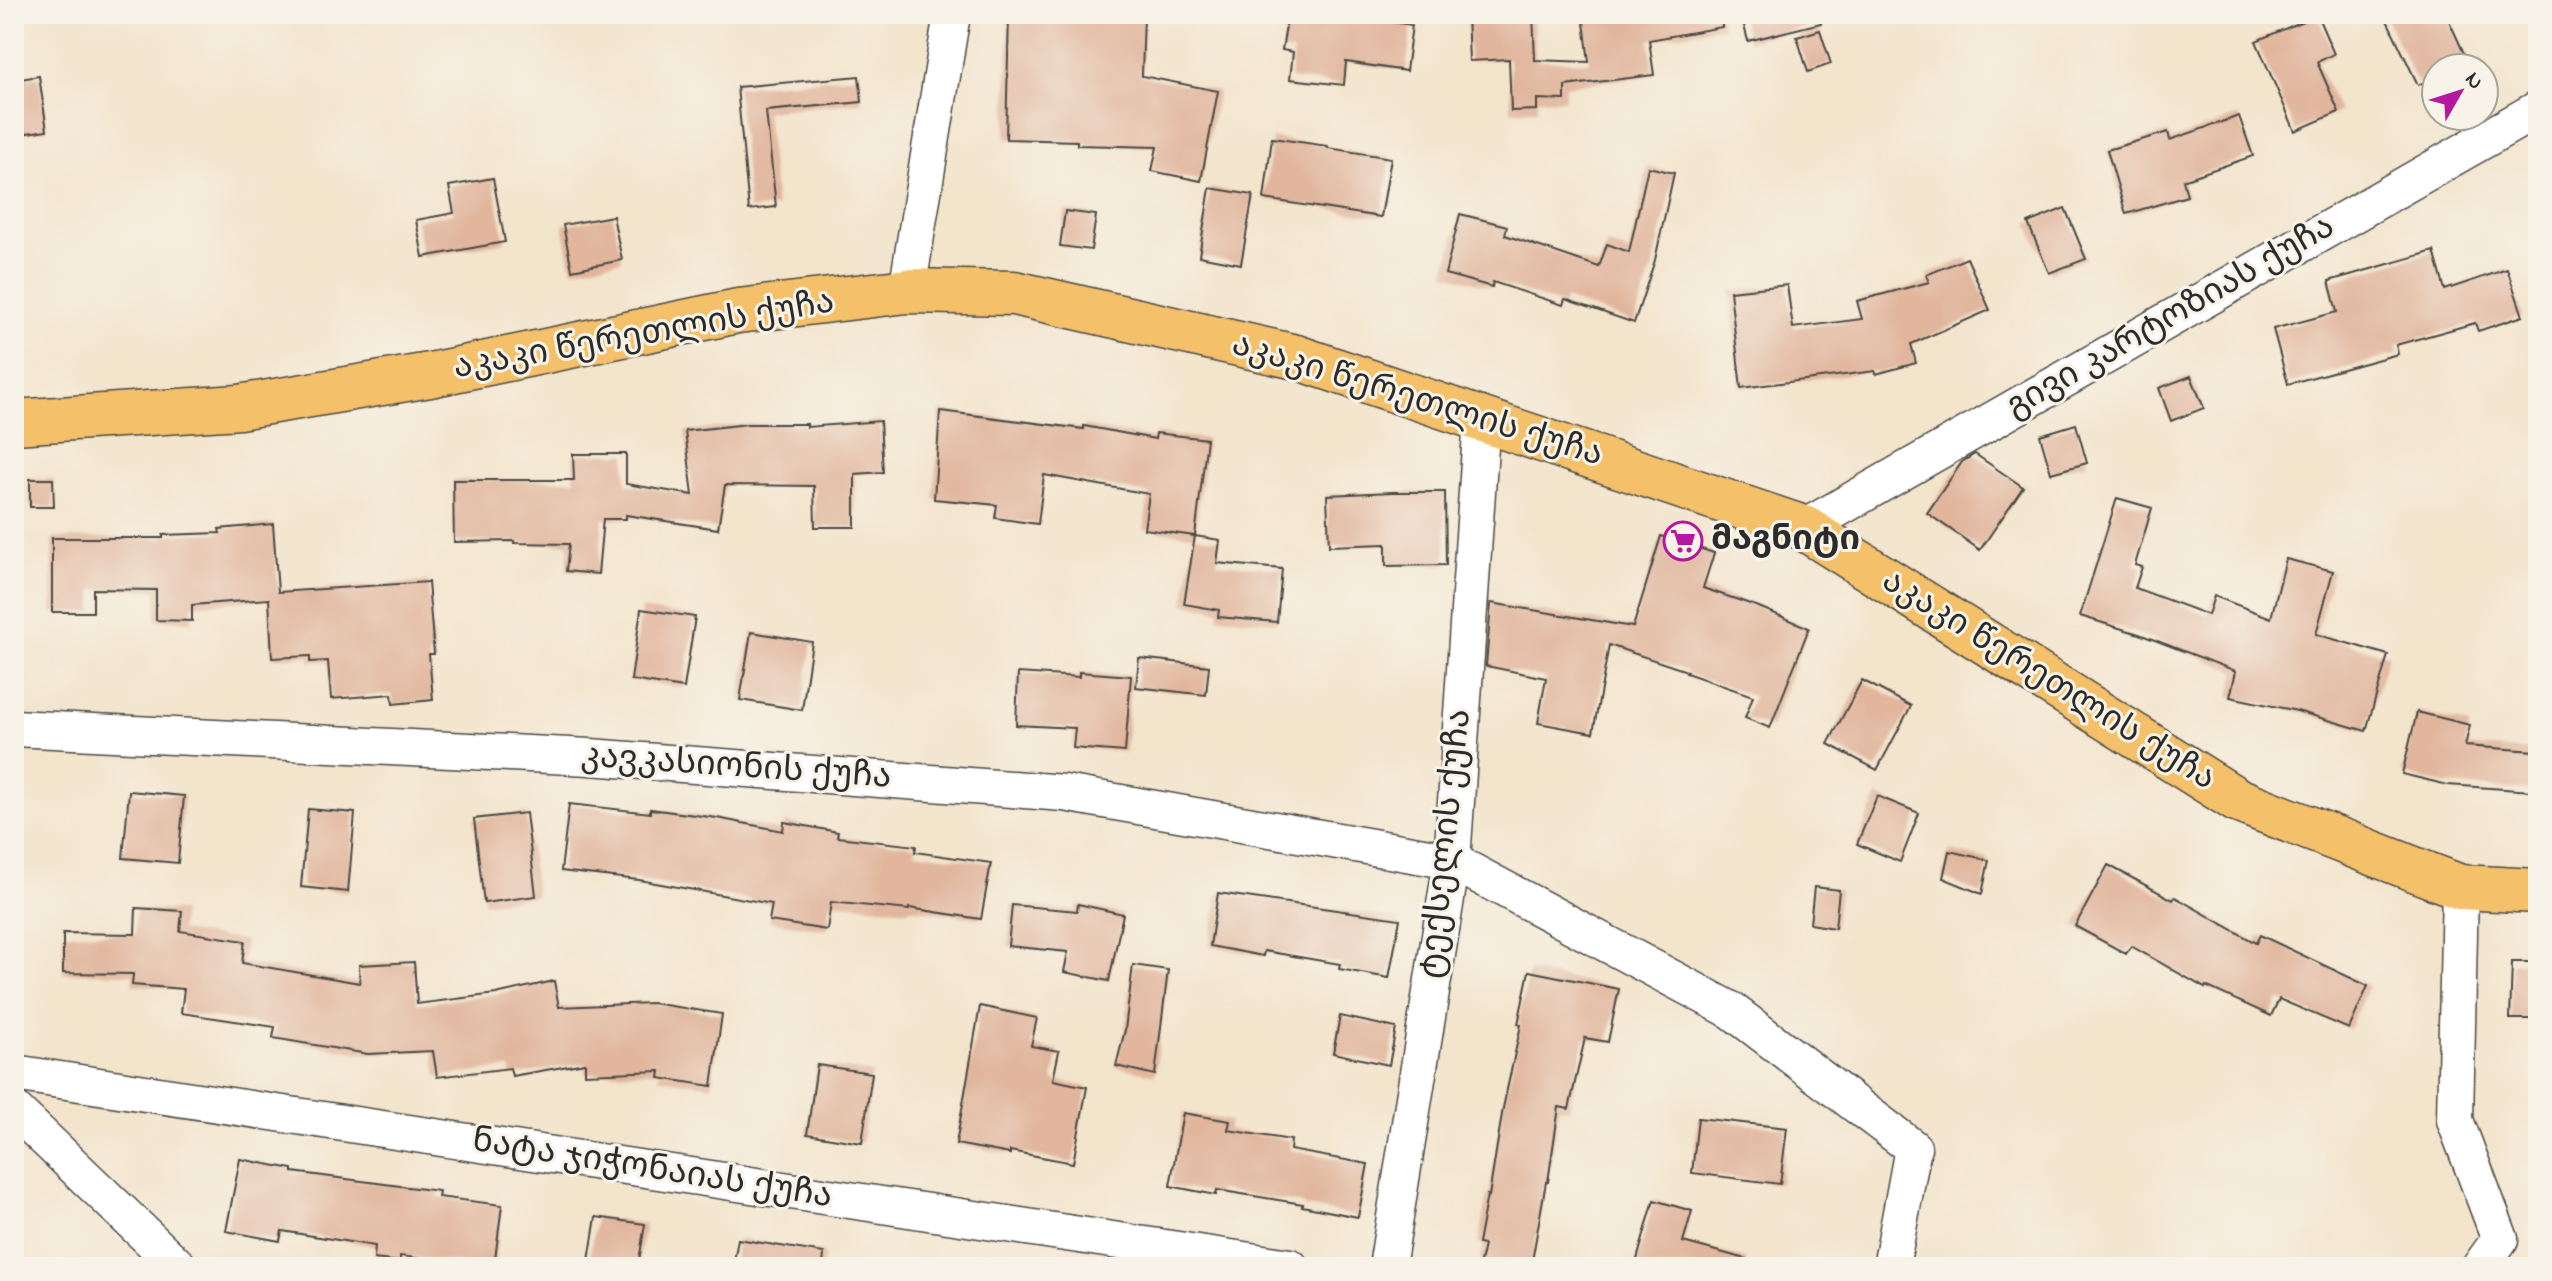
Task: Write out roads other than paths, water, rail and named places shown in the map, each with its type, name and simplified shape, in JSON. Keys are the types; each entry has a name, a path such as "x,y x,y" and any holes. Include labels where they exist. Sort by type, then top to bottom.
{"main road":[{"name":"აკაკი წერეთლის ქუჩა","path":"14,422 239,407 430,375 738,311 907,291 1014,293 1296,357 1804,528 2237,800 2460,887 2538,891"}],"street":[{"path":"907,291 952,14"},
{"name":"გივი კარტოზიას ქუჩა","path":"1804,528 2538,109"},
{"name":"ტექსელის ქუჩა","path":"1387,1267 1452,861 1482,418"},
{"name":"კავკასიონის ქუჩა","path":"14,728 590,757 1064,793 1452,861 1731,1010 1913,1148 1891,1267"},
{"path":"2460,887 2455,1120 2500,1239 2480,1267"},
{"name":"ნატა ჯიჭონაიას ქუჩა","path":"14,1073 1290,1267"},
{"path":"14,1109 179,1267"}],"place":[{"name":"მაგნიტი","path":"1683,541"}]}
